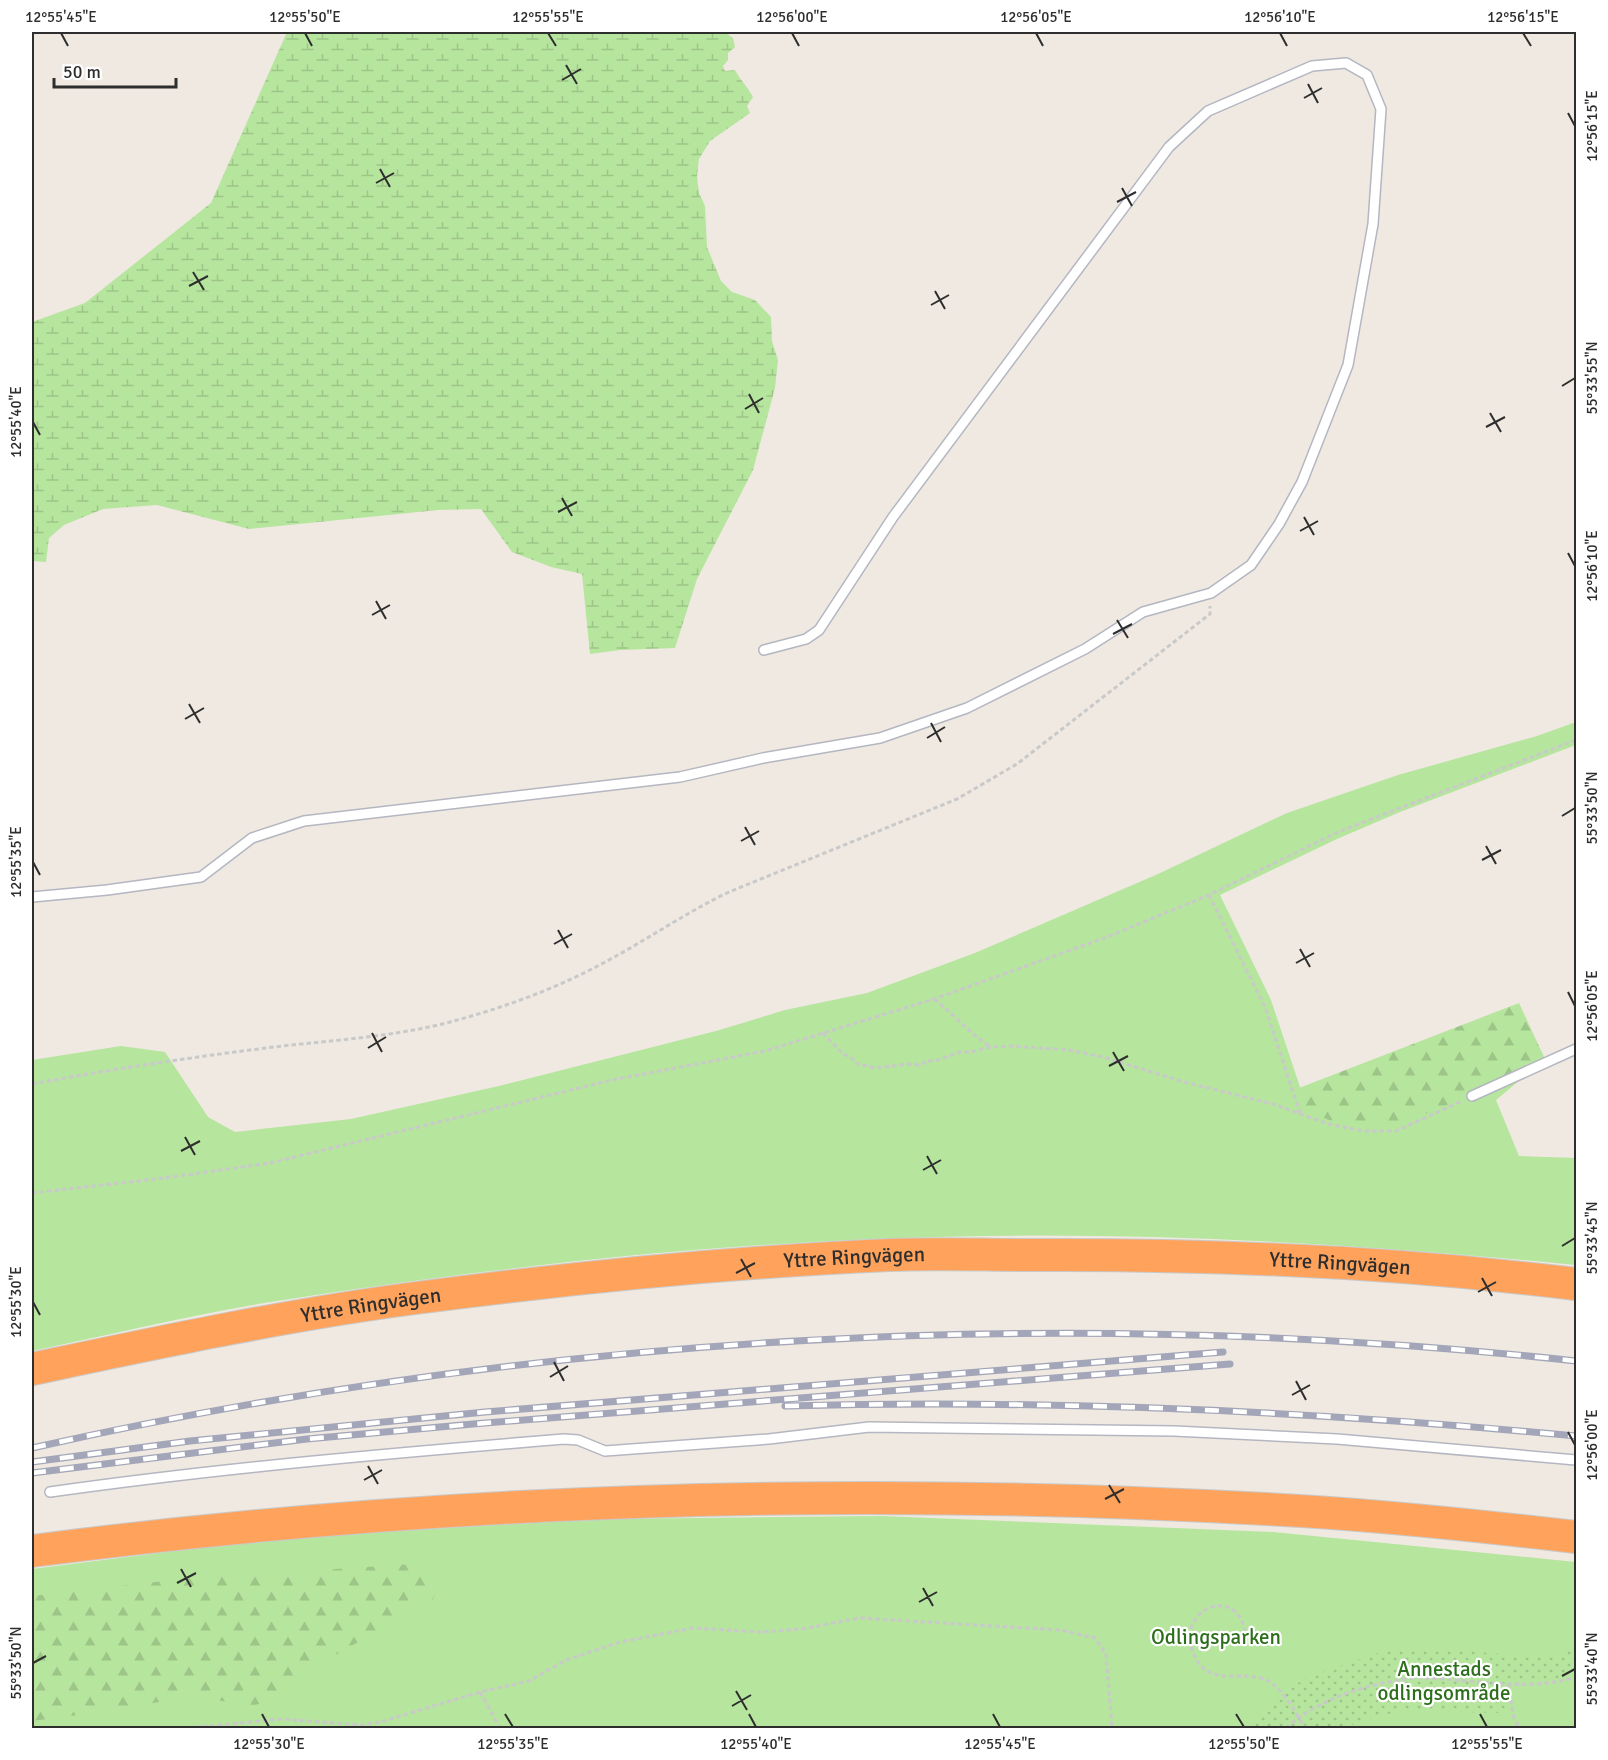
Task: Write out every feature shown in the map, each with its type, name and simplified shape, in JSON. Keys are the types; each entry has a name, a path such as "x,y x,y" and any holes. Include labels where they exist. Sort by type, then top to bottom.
{"highway":[{"name":"Yttre Ringvägen","path":"32,1369 206,1332 405,1299 696,1268 881,1256 1107,1254 1309,1260 1499,1275 1576,1284"},
{"path":"32,1551 299,1521 582,1503 827,1496 1018,1498 1268,1509 1463,1524 1576,1536"}],"lane":[{"path":"32,897 107,890 201,877 252,838 304,821 680,777 763,758 880,738 967,708 1085,649 1143,612 1211,593 1251,565 1279,524 1302,482 1348,365 1372,224 1381,109 1367,75 1346,63 1312,66 1208,111 1169,147 1052,300 893,517 819,630 806,639 764,650"},
{"path":"1472,1096 1576,1049"},
{"path":"50,1492 323,1461 564,1439 578,1440 605,1451 769,1439 869,1426 1174,1431 1468,1449 1576,1460"}],"path":[{"path":"32,1084 193,1057 387,1035 450,1022 513,1002 559,984 605,962 696,908 770,874 957,799 1017,764 1210,614 1211,593"},
{"path":"32,1193 270,1163 612,1080 765,1051 934,999 1107,937 1209,895 1338,832 1576,740"},
{"path":"1209,895 1265,1007 1300,1113"},
{"path":"934,999 957,1018 973,1036 991,1047"},
{"path":"823,1033 855,1063 876,1068 908,1064 920,1065 960,1052 991,1047 1069,1050 1103,1057 1184,1082 1273,1104 1328,1124 1364,1131 1396,1131 1472,1096"},
{"path":"1224,1634 1233,1643 1245,1635 1244,1622 1234,1610 1220,1605 1204,1609 1192,1623 1189,1640 1195,1657 1207,1671 1222,1678 1263,1679 1276,1687 1305,1728"},
{"path":"188,1728 281,1719 361,1725 380,1722 480,1692 529,1681 566,1660 620,1642 693,1628 760,1632 802,1629 860,1618 1060,1630 1095,1638 1106,1654 1112,1728"},
{"path":"1286,1728 1298,1718 1336,1696 1375,1684 1415,1678 1508,1685 1560,1682 1576,1677"},
{"path":"1508,1685 1514,1718 1519,1728"},
{"path":"480,1692 500,1728"}],"green space":[{"path":"287,32 725,32 733,38 735,47 728,53 728,60 723,66 725,71 735,70 751,93 753,97 747,106 750,113 710,141 699,159 697,176 699,193 705,206 707,247 721,281 732,292 755,300 771,317 772,341 778,360 775,388 753,470 697,579 675,648 620,650 590,654 582,574 551,567 512,552 481,509 438,510 249,529 157,505 103,509 64,525 49,538 46,562 32,561 32,322 85,303 211,203"},
{"path":"1576,722 1576,745 1400,812 1337,839 1220,895 1271,1000 1308,1111 1545,1059 1496,1100 1519,1156 1576,1158 1576,1265 1313,1244 1138,1237 962,1236 799,1243 574,1261 425,1279 216,1312 32,1351 32,1060 121,1046 165,1052 208,1117 235,1132 351,1119 499,1086 716,1031 785,1010 867,993 975,953 1158,874 1287,813 1398,775 1537,736"},
{"path":"1519,1003 1545,1059 1474,1094 1394,1126 1363,1127 1329,1120 1307,1111 1299,1088"},
{"name":"Odlingsparken","path":"881,1516 1273,1532 1576,1562 1576,1728 32,1728 32,1569 206,1547 362,1533 602,1519"},
{"path":"414,1564 425,1570 433,1579 437,1588 433,1599 306,1672 285,1695 273,1701 254,1705 195,1695 117,1710 32,1721 32,1596 182,1579"},
{"name":"Annestads odlingsområde","path":"1576,1649 1576,1672 1554,1679 1505,1680 1507,1713 1404,1711 1376,1716 1344,1728 1244,1728 1264,1708 1305,1678 1384,1651 1453,1650 1513,1655 1554,1655"}],"railway":[{"path":"32,1448 222,1409 414,1378 607,1356 801,1341 995,1334 1189,1335 1383,1344 1576,1361"},
{"path":"32,1462 190,1441 485,1412 1223,1352"},
{"path":"32,1473 307,1439 1230,1364"},
{"path":"785,1406 983,1404 1181,1409 1379,1420 1576,1436"}]}
